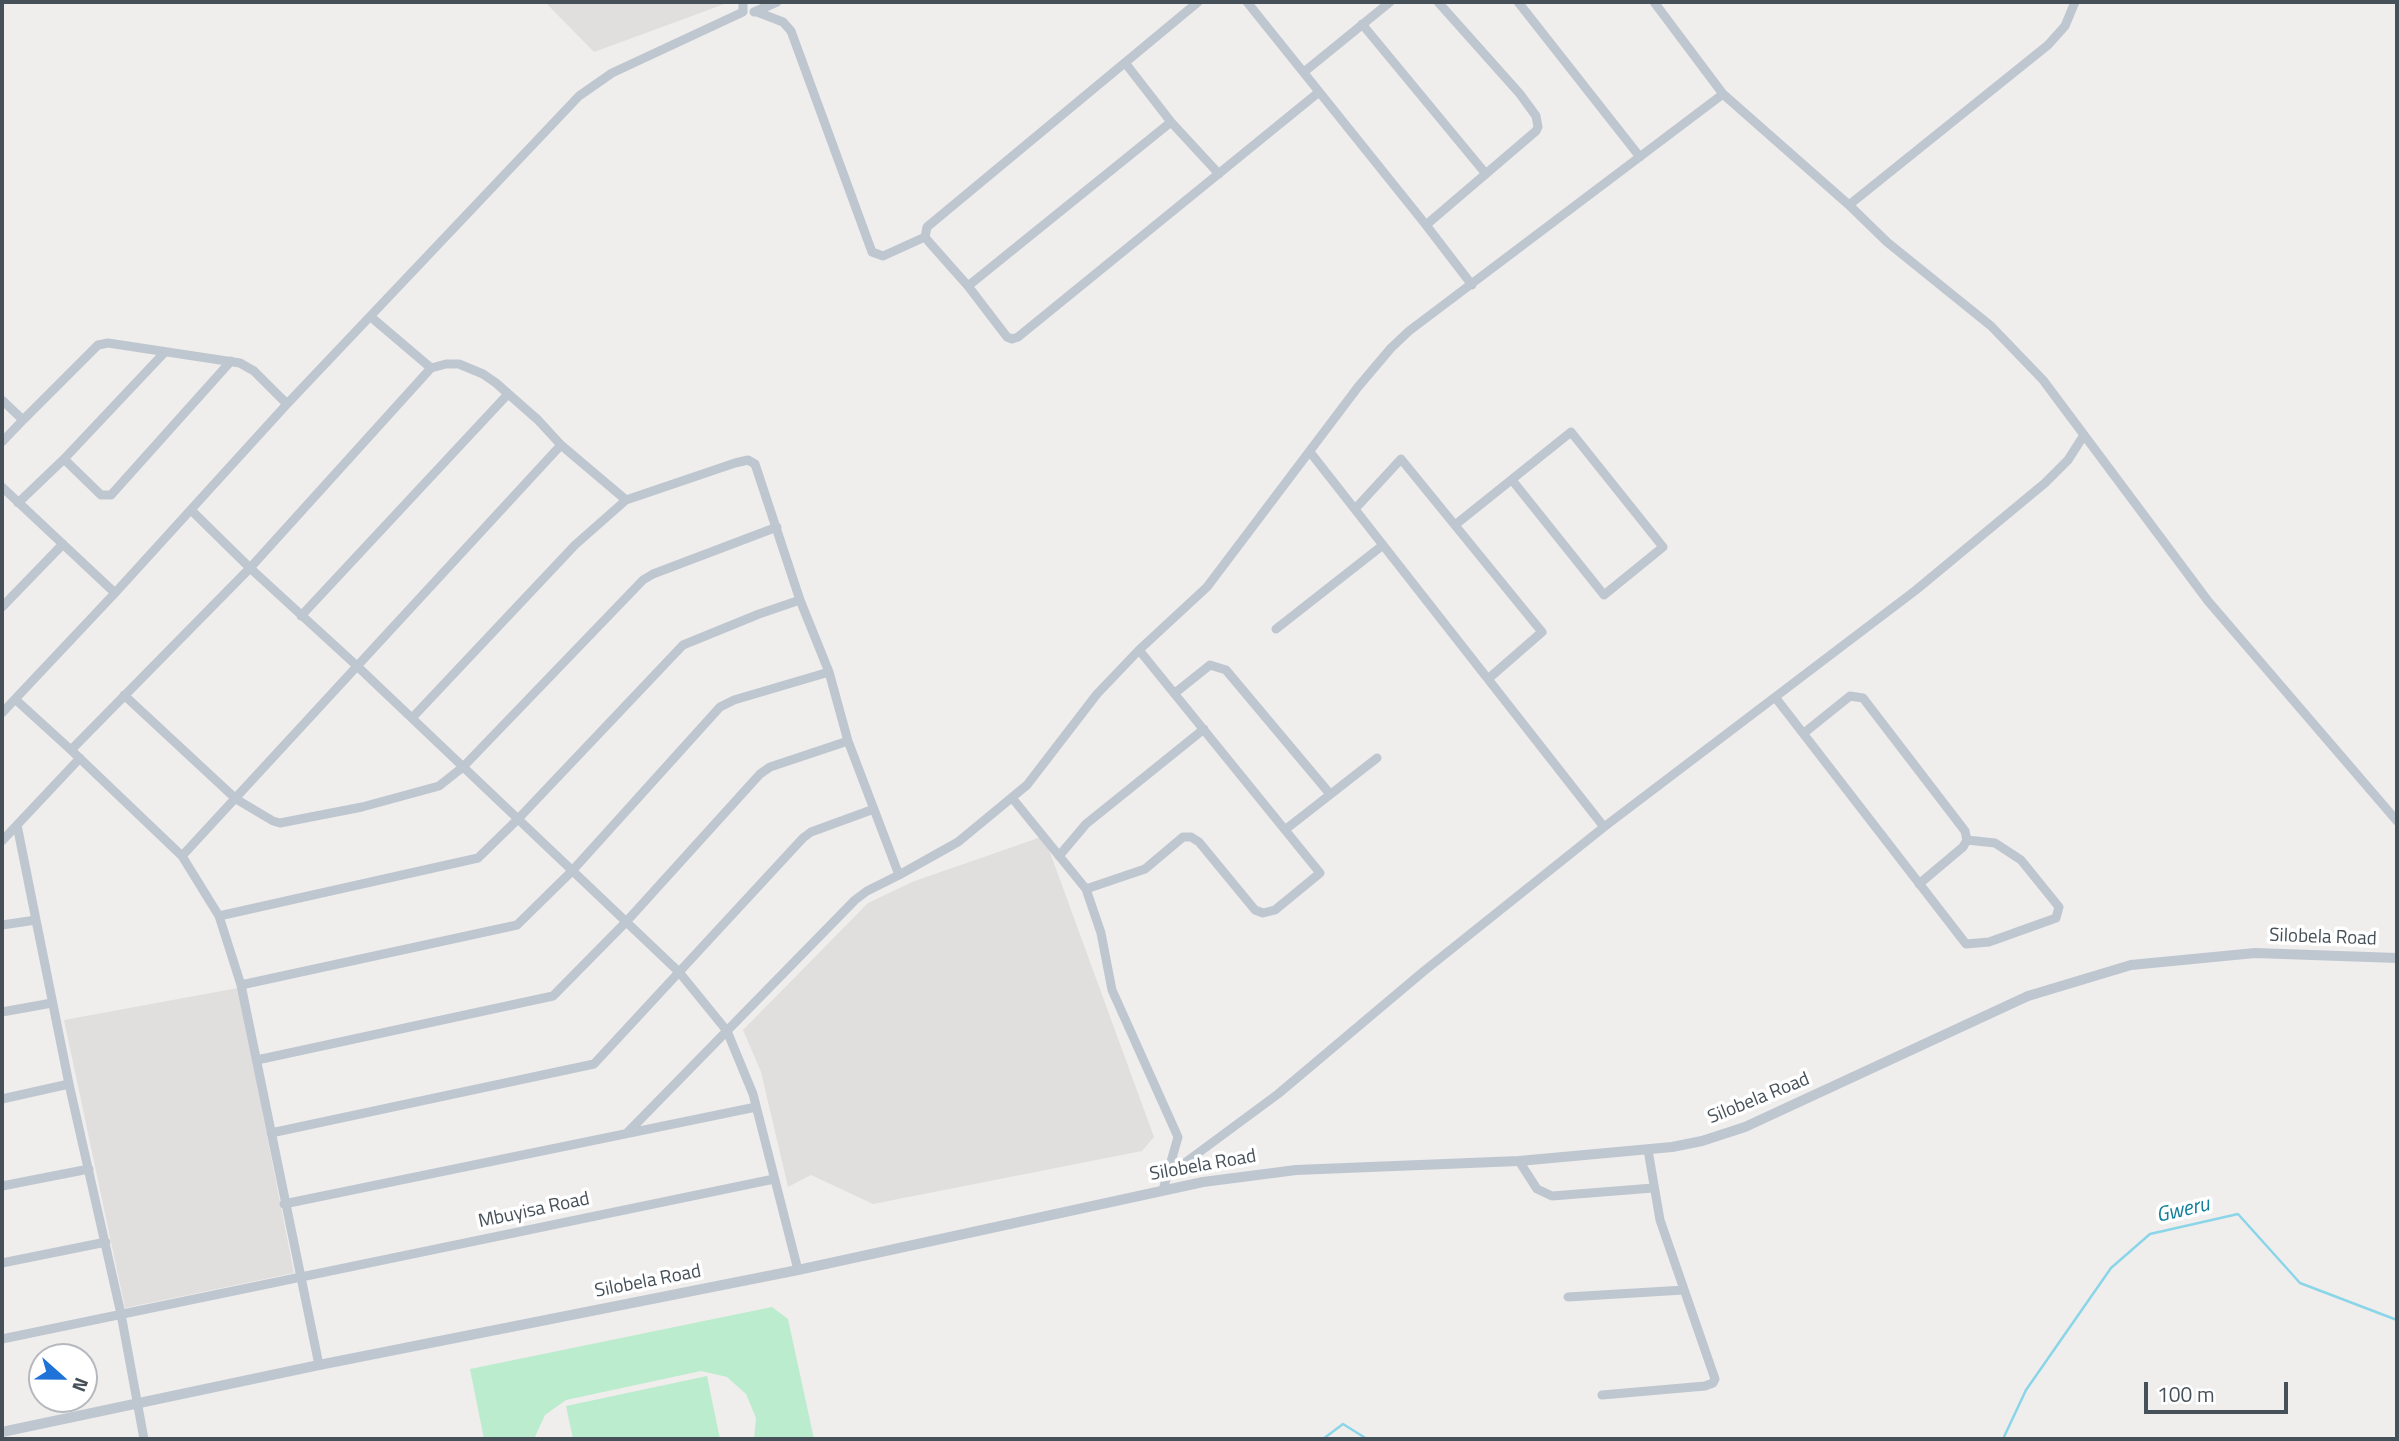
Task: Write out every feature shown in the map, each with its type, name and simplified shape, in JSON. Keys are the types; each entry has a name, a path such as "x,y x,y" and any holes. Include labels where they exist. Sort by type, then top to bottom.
{"street":[{"path":"743,2 743,12"},
{"path":"757,12 777,2"},
{"path":"925,237 927,227 1198,2"},
{"path":"1247,2 1472,285"},
{"path":"1304,72 1390,2"},
{"path":"1426,225 1536,131 1538,121 1520,94 1438,2"},
{"path":"1518,2 1640,157"},
{"path":"1654,2 1723,94 1887,242 1991,326 2043,380 2208,601 2397,821"},
{"path":"1849,205 2048,45 2065,26 2075,2"},
{"path":"2,713 287,404 579,96 612,73 743,12 757,12 783,22 790,31 872,253 883,256 925,237"},
{"path":"1362,24 1486,174"},
{"path":"1126,64 1171,122 1219,174"},
{"path":"925,237 1012,340 1319,92"},
{"path":"627,1133 855,900 958,842 1027,786 1097,694 1139,650 1207,587 1358,387 1391,348 1428,314 1472,285 1723,94"},
{"path":"968,286 1171,122"},
{"path":"371,317 431,368"},
{"path":"2,442 98,345 108,343 240,363 254,371 287,404"},
{"path":"18,503 64,459 164,353"},
{"path":"64,459 101,495 111,495 231,361"},
{"path":"71,750 250,568 431,368 452,363 483,374 626,500"},
{"path":"301,616 508,394"},
{"path":"2,400 23,420"},
{"path":"1455,525 1572,432 1663,547 1604,595 1512,480"},
{"path":"1167,1176 1278,1094 1424,971 1604,827 1916,590 2045,483 2062,466 2084,435"},
{"path":"183,856 561,445"},
{"path":"1310,452 1604,827"},
{"path":"1355,509 1401,458 1542,632 1488,678"},
{"path":"412,718 575,545 626,500 748,460 755,464 800,600 829,672 848,741 899,875"},
{"path":"2,487 115,593"},
{"path":"191,510 679,972 727,1031 748,1080 798,1270"},
{"path":"124,695 236,799 273,821 280,823 362,807 439,786 463,767 643,580 777,527"},
{"path":"2,607 63,544"},
{"path":"1276,629 1383,545"},
{"path":"219,916 478,858 683,645 800,600"},
{"path":"1086,888 1145,869 1183,837 1191,837 1199,842 1255,910 1263,913 1276,910 1320,873 1139,650"},
{"path":"1175,693 1210,665 1226,670 1330,794"},
{"path":"242,985 512,926 520,922 572,871 720,707 734,699 829,672"},
{"path":"1804,733 1850,696 1863,698 1965,831 1967,840 1963,847 1919,884"},
{"path":"1774,697 1966,944 1989,942 2056,918 2059,907 2021,860 1995,844 1967,840"},
{"path":"15,699 183,856 219,916 242,985 318,1365"},
{"path":"1059,856 1086,824 1204,729"},
{"path":"257,1060 548,998 558,992 626,922 765,770 848,741"},
{"path":"2,841 80,758"},
{"path":"1286,830 1377,758"},
{"path":"1013,799 1086,888 1101,933 1112,990 1178,1138 1163,1190"},
{"path":"271,1133 590,1066 803,838 811,832 874,808"},
{"path":"17,825 69,1084 121,1314 144,1439"},
{"path":"2,925 36,920"},
{"name":"Silobela Road","path":"2,1432 318,1365 798,1270 1203,1182 1296,1170 1519,1161 1648,1150 1702,1141 1745,1127 2028,996 2131,965 2255,953 2397,958"},
{"path":"2,1012 52,1003"},
{"path":"2,1099 69,1084"},
{"path":"284,1204 756,1107"},
{"path":"1602,1395 1705,1386 1713,1383 1714,1374 1660,1220 1648,1150"},
{"path":"1519,1161 1536,1189 1552,1196 1653,1188"},
{"path":"2,1186 89,1169"},
{"name":"Mbuyisa Road","path":"2,1339 774,1179"},
{"path":"2,1263 106,1242"},
{"path":"1568,1297 1684,1290"}],"shaded area":[{"path":"545,2 730,2 594,52"},
{"path":"1044,836 1154,1137 1142,1151 873,1204 811,1175 788,1187 761,1072 743,1030 868,903 912,882"},
{"path":"238,988 294,1273 125,1308 64,1020"}],"green space":[{"path":"772,1307 788,1319 814,1439 754,1439 756,1418 746,1394 727,1377 701,1371 566,1400 545,1415 534,1439 484,1439 470,1369"},
{"path":"707,1376 720,1439 573,1439 566,1406"}],"waterway":[{"name":"Gweru","path":"2003,1439 2026,1390 2111,1268 2150,1234 2238,1214 2300,1283 2397,1320"},
{"name":"Gweru","path":"1323,1439 1343,1424 1367,1439"}]}
